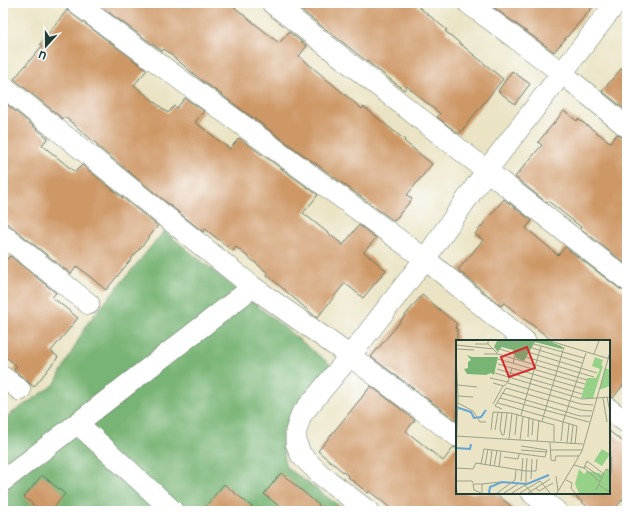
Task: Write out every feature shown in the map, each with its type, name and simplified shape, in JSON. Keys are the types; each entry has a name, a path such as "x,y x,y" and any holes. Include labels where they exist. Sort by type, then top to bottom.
{"street":[{"path":"76,3 425,259 524,340"},
{"path":"272,3 627,280"},
{"path":"468,3 562,73 627,127"},
{"path":"368,511 321,475 301,455 296,443 296,431 301,415 350,356 425,259 487,170 616,3"},
{"path":"3,86 253,287 350,356 456,435"},
{"path":"3,235 89,304"},
{"path":"3,481 253,287"},
{"path":"3,376 20,390"},
{"path":"610,410 627,423"},
{"path":"77,423 173,511"},
{"path":"533,494 556,511"}],"green space":[{"path":"164,231 332,366 297,407 282,433 285,466 346,511 3,511 3,419 54,385 87,324"}],"building":[{"path":"96,3 229,3 279,43 289,32 307,46 299,56 362,109 364,107 405,140 404,141 432,164 407,195 412,199 394,221 200,79 164,49 162,51"},
{"path":"292,3 414,3 503,79 459,134 437,117 440,114 407,86 404,90"},
{"path":"488,3 596,3 554,52"},
{"path":"67,10 147,70 134,85 168,113 174,106 177,108 185,98 204,111 195,122 230,149 239,138 318,195 303,213 343,245 359,225 376,238 364,252 386,270 363,298 345,283 317,318 267,275 268,273 236,247 233,251 205,229 203,232 97,146 98,145 65,117 63,119 14,79 42,46 40,44"},
{"path":"627,62 627,111 602,91"},
{"path":"512,71 530,84 515,104 498,91"},
{"path":"3,101 48,138 42,145 75,172 82,165 158,226 106,290 77,266 71,274 3,220"},
{"path":"564,111 610,142 617,134 627,139 627,265 548,201 547,203 515,177 542,145 538,142"},
{"path":"504,199 532,221 526,228 558,255 565,247 620,289 627,292 627,380 613,398 610,397 610,340 552,340 504,303 501,306 458,270 483,240 475,234"},
{"path":"10,256 56,293 52,297 78,318 51,351 58,357 34,387 14,370 17,366 3,355 3,264"},
{"path":"422,295 457,324 455,327 457,329 456,420 371,357"},
{"path":"371,386 415,420 406,431 443,461 454,447 456,448 456,494 496,494 517,511 394,511 369,491 368,493 318,451"},
{"path":"610,432 627,445 627,494 613,511 593,511 572,494 610,494"},
{"path":"281,473 326,511 285,511 264,494"},
{"path":"42,475 65,494 51,511 40,511 24,497"},
{"path":"224,484 257,511 202,511"}]}
